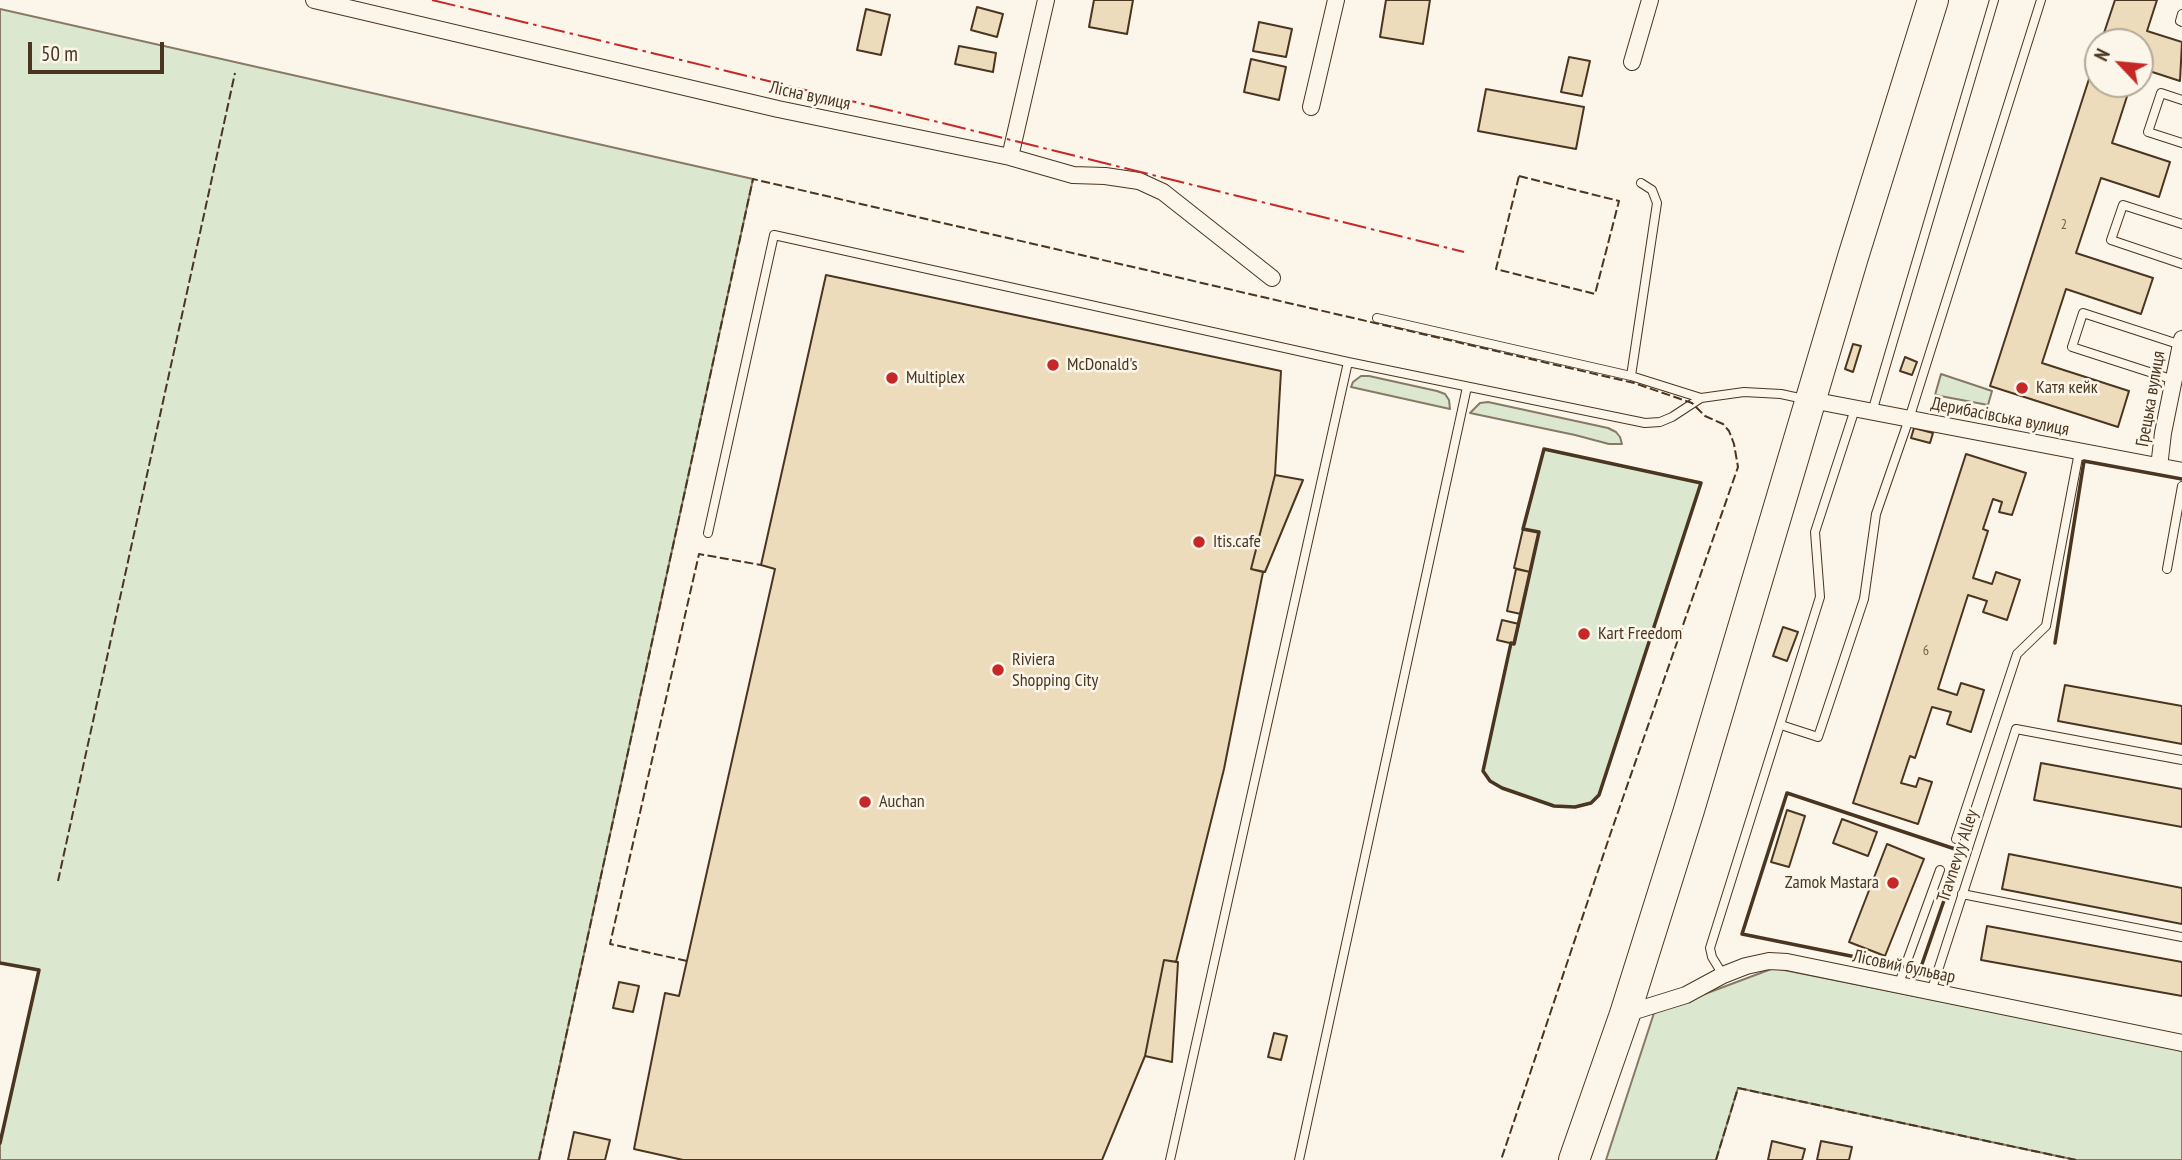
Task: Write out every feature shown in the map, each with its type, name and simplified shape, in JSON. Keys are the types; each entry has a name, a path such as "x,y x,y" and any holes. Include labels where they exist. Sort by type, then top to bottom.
{"highway":[{"path":"1574,1160 1625,1014 1689,810 1933,0"}],"street":[{"name":"Лісна вулиця","path":"314,0 778,109 1010,157 1073,175 1139,181 1163,192 1272,278"},
{"path":"1010,157 1046,0"},
{"path":"1311,107 1336,0"},
{"path":"1632,62 1650,0"},
{"name":"Грецька вулиця","path":"2159,467 2181,342"},
{"name":"Дерибасівська вулиця","path":"1811,400 2182,471"},
{"name":"Лісовий бульвар","path":"1625,1014 1686,995 1746,966 1769,961 1787,962 2182,1043"}],"lane":[{"path":"1872,412 1994,0"},
{"path":"1781,725 1818,737 1864,599 1876,514 1909,419 2041,0"},
{"path":"2182,14 2182,22"},
{"path":"2182,100 2161,93 2148,132 2182,143"},
{"path":"1631,376 1657,203 1653,190 1641,183"},
{"path":"2182,224 2123,205 2111,240 2182,264"},
{"path":"708,533 774,235 1348,362 1645,423 1660,422 1672,417 1701,398 1744,392 1781,394 1811,400"},
{"path":"2174,380 2072,346 2083,313 2181,342"},
{"path":"1377,318 1631,376 1701,398"},
{"path":"1170,1160 1348,362"},
{"path":"1299,1160 1466,387"},
{"path":"1723,975 1712,957 1710,948 1820,597 1815,532 1855,409"},
{"path":"1956,839 2017,654 2046,626 2079,452"},
{"path":"2167,569 2182,486"},
{"name":"Travnevyy Alley","path":"1931,993 2016,729 2182,760"},
{"path":"1898,986 1940,870"},
{"path":"1962,894 2182,937"}],"green space":[{"path":"0,9 753,179 539,1160 0,1160 0,1143 39,970 0,963"},
{"path":"1941,374 1992,391 1988,405 1935,395"},
{"path":"1361,376 1437,391 1445,394 1450,409 1351,387"},
{"path":"1488,402 1608,428 1616,432 1622,444 1609,444 1470,413 1480,403"},
{"name":"Kart Freedom","path":"1544,449 1701,483 1599,795 1591,803 1575,807 1554,806 1502,788 1490,781 1483,771 1539,533 1523,529"},
{"path":"1774,968 2182,1049 2182,1160 2076,1160 1738,1088 1716,1160 1606,1160 1654,1013"}],"building":[{"path":"1094,0 1133,0 1127,34 1089,27"},
{"path":"1386,0 1430,0 1423,44 1380,37"},
{"path":"2115,0 2157,0 2148,28 2106,28"},
{"path":"977,7 1003,14 997,37 971,30"},
{"path":"866,9 890,15 881,55 857,50"},
{"path":"1259,22 1292,29 1286,57 1253,51"},
{"path":"2154,33 2182,42 2180,81 2154,73"},
{"path":"959,46 996,53 993,72 955,64"},
{"path":"1569,57 1590,61 1582,96 1561,92"},
{"path":"1251,59 1286,67 1279,100 1244,92"},
{"path":"1486,89 1584,107 1576,149 1478,131"},
{"path":"2084,94 2084,98 2126,98 2112,143 2170,162 2159,197 2101,178 2076,253 2153,278 2141,314 2066,289 2042,363 2129,391 2118,427 1990,386"},
{"name":"Riviera Shopping City","path":"826,275 1281,371 1275,475 1251,569 1263,572 1224,769 1176,962 1164,960 1145,1056 1102,1160 683,1160 634,1149 665,993 679,996 775,569 761,565"},
{"path":"1853,344 1861,346 1853,372 1845,369"},
{"path":"1905,357 1917,362 1912,375 1900,371"},
{"path":"1914,428 1933,433 1930,443 1911,438"},
{"path":"1966,454 2026,473 2012,515 1999,512 2002,502 1993,499 1983,529 1988,531 1973,578 1992,584 1996,572 2020,580 2007,620 1983,612 1987,601 1968,595 1938,689 1957,695 1961,683 1984,690 1971,732 1947,724 1951,712 1932,707 1915,758 1910,756 1901,783 1916,787 1919,778 1932,782 1918,824 1853,803"},
{"path":"1275,475 1303,480 1265,572 1251,569"},
{"path":"1523,529 1539,532 1530,572 1514,568"},
{"path":"1516,569 1530,572 1521,614 1507,611"},
{"path":"1502,620 1519,624 1514,644 1497,640"},
{"path":"1783,627 1798,632 1787,661 1773,656"},
{"path":"2065,685 2182,706 2182,744 2058,721"},
{"path":"2041,763 2182,789 2182,827 2034,800"},
{"path":"1787,810 1805,816 1789,867 1771,862"},
{"path":"1842,819 1877,832 1868,856 1833,843"},
{"name":"Zamok Mastara","path":"1887,844 1924,859 1885,956 1849,942"},
{"path":"2009,854 2182,888 2182,924 2002,889"},
{"path":"1987,926 2182,962 2182,996 1981,960"},
{"path":"1164,960 1178,962 1172,1062 1145,1056"},
{"path":"619,982 639,986 633,1012 613,1008"},
{"path":"1274,1033 1287,1036 1281,1060 1268,1057"},
{"path":"574,1132 610,1140 605,1160 568,1160"},
{"path":"1772,1141 1805,1149 1802,1160 1768,1160"},
{"path":"1821,1141 1852,1147 1849,1160 1817,1160"}],"fence":[{"path":"58,881 235,73"},
{"path":"1519,176 1619,201 1595,294 1496,269 1519,176"},
{"path":"539,1160 753,179 1634,383 1692,403 1705,416 1723,424 1729,431 1738,467 1501,1160"},
{"path":"687,961 610,944 699,554 761,565"},
{"path":"1716,1160 1738,1088 2076,1160"}],"wall":[{"path":"1544,449 1701,483 1599,795 1591,803 1575,807 1554,806 1502,788 1490,781 1483,771 1539,532 1523,529 1544,449"},
{"path":"2055,643 2084,461 2182,479"},
{"path":"1787,793 1961,851 1920,970 1742,934 1787,793"},
{"path":"0,963 39,970 0,1143"}],"power":[{"path":"432,0 1464,252"}],"place":[{"name":"McDonald's","path":"1053,365"},
{"name":"Multiplex","path":"892,378"},
{"name":"Катя кейк","path":"2022,388"},
{"name":"Itis.cafe","path":"1199,542"},
{"name":"Kart Freedom","path":"1584,634"},
{"name":"Riviera Shopping City","path":"998,670"},
{"name":"Auchan","path":"865,802"},
{"name":"Zamok Mastara","path":"1893,883"}]}
